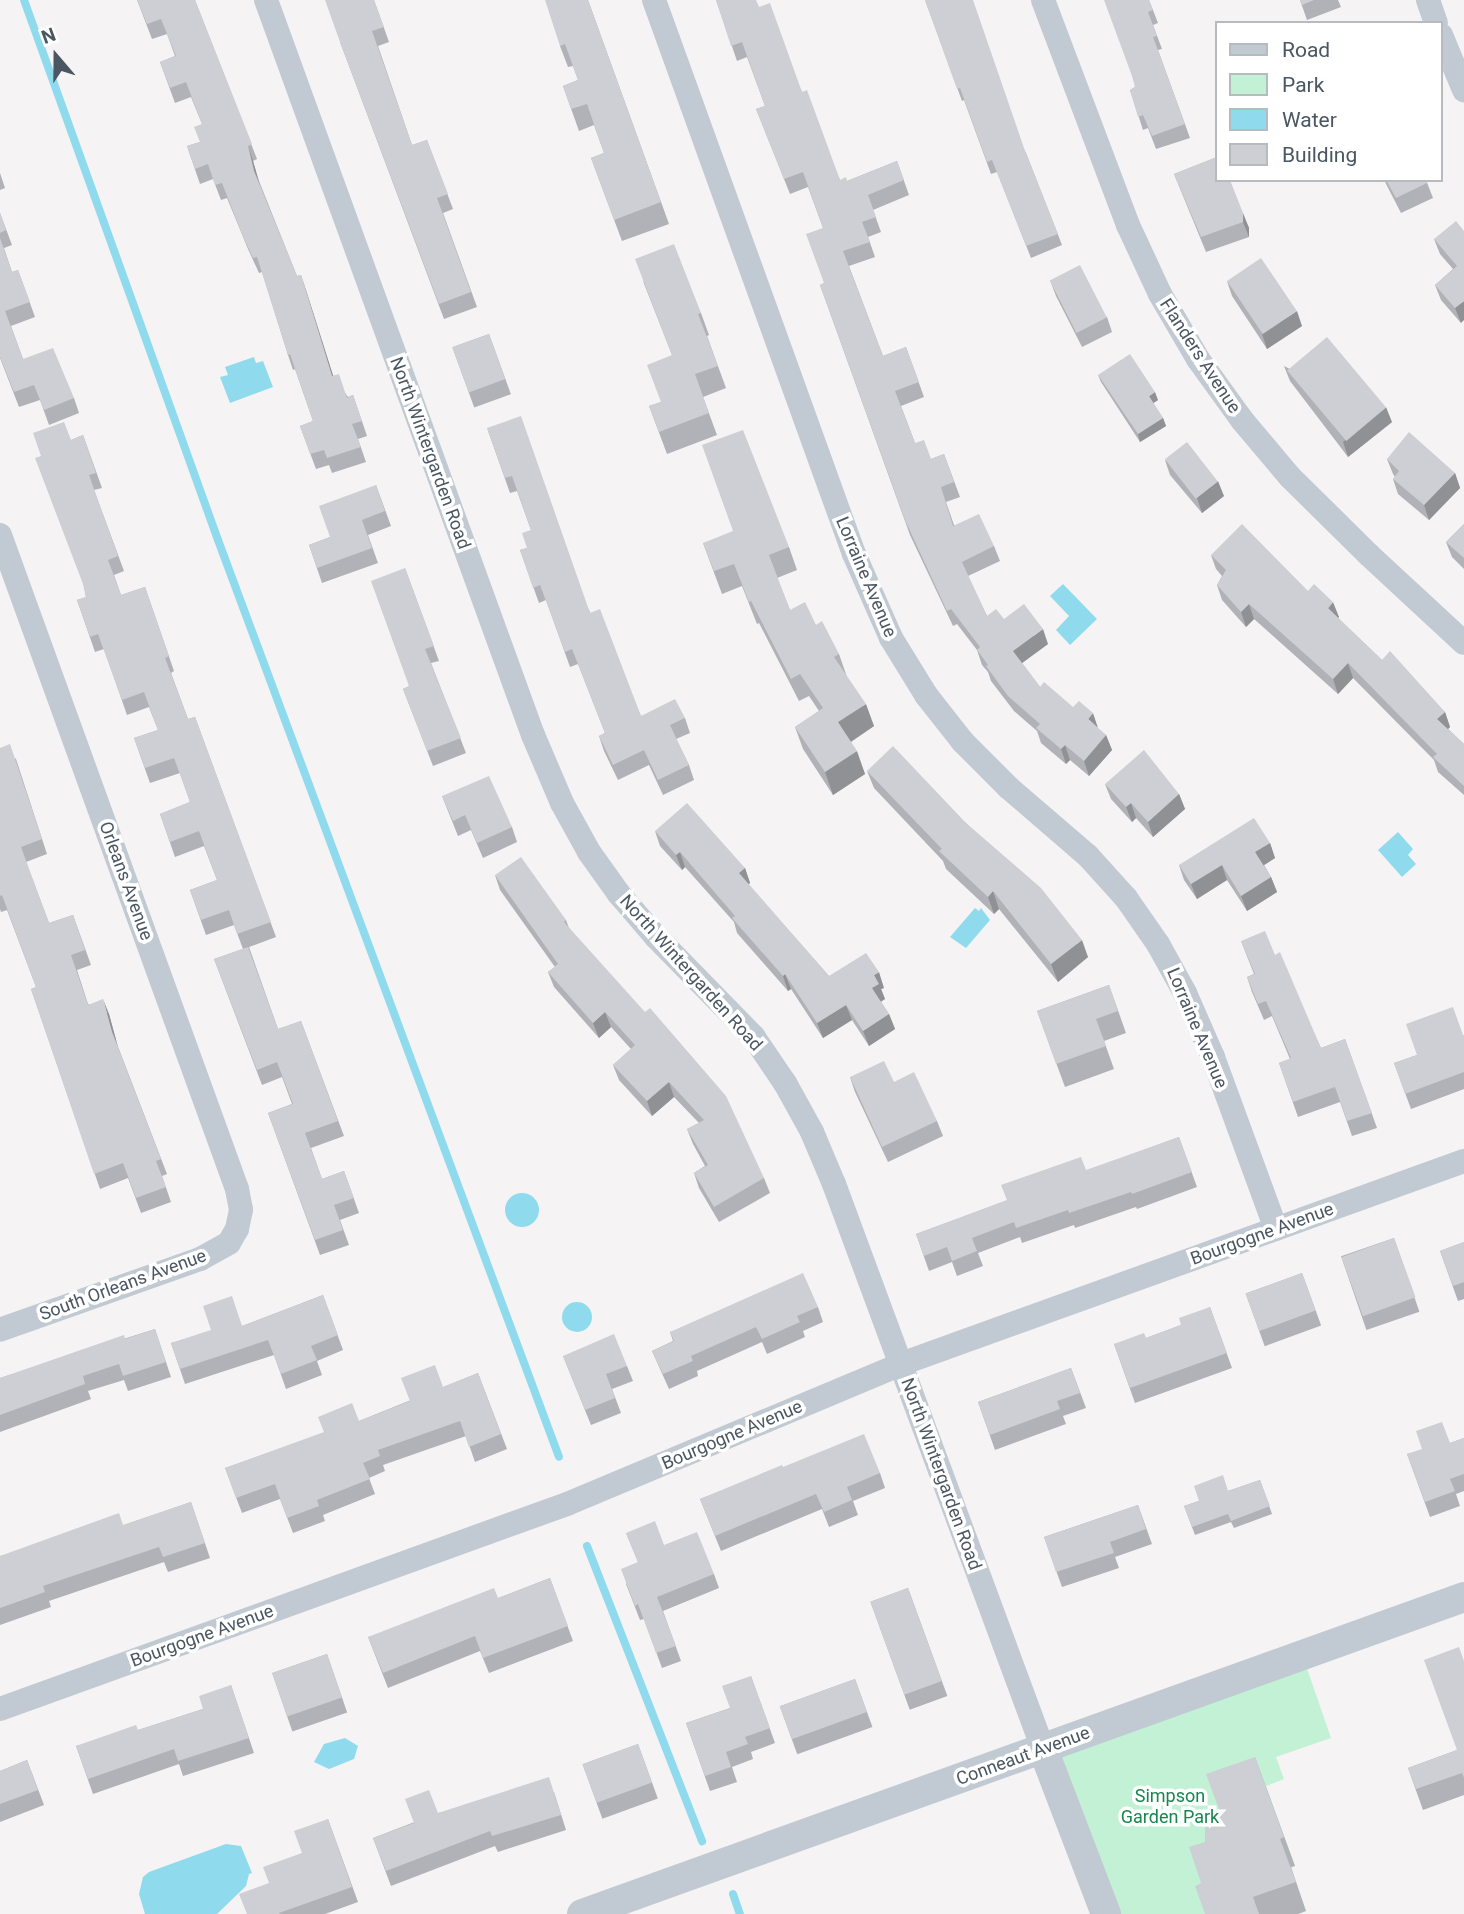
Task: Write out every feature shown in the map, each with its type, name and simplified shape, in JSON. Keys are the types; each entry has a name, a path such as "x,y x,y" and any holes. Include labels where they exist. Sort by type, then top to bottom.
{"street":[{"name":"North Wintergarden Road","path":"266,0 529,725 562,803 589,852 619,894 656,937 753,1036 785,1083 834,1184 1043,1749"},
{"name":"Lorraine Avenue","path":"654,0 854,554 891,638 926,695 963,742 1009,788 1088,856 1126,898 1158,944 1185,993 1213,1057 1276,1229"},
{"name":"Flanders Avenue","path":"1043,0 1128,225 1160,294 1198,359 1242,420 1290,477 1368,555 1464,643"},
{"path":"1428,0 1435,21"},
{"path":"1443,41 1464,90"},
{"name":"Orleans Avenue","path":"0,535 237,1189 241,1209 237,1229"},
{"name":"Bourgogne Avenue","path":"0,1709 567,1504 901,1364 1464,1161"},
{"name":"South Orleans Avenue","path":"0,1330 200,1259 229,1243 237,1229"},
{"name":"Conneaut Avenue","path":"582,1914 1464,1597"},
{"path":"1043,1749 1106,1914"}],"green space":[{"name":"Simpson Garden Park","path":"1302,1654 1331,1738 1276,1757 1284,1779 1266,1786 1295,1866 1291,1868 1306,1911 1298,1914 1106,1914 1043,1749"}],"water":[{"path":"254,357 256,363 263,361 273,387 230,403 220,377 228,375 225,367"},
{"path":"1063,584 1097,619 1070,645 1056,630 1069,616 1050,596"},
{"path":"1398,832 1413,849 1408,855 1416,864 1402,877 1378,850"},
{"path":"975,908 979,911 981,908 990,920 966,948 950,937"},
{"path":"522,1193 534,1198 539,1210 534,1222 522,1227 510,1222 505,1210 510,1198"},
{"path":"577,1302 588,1306 592,1317 588,1328 577,1332 566,1328 562,1317 566,1306"},
{"path":"345,1738 358,1746 354,1759 329,1769 314,1762 324,1744"},
{"path":"226,1844 241,1846 252,1873 249,1874 246,1886 217,1914 145,1914 139,1894 143,1877 149,1872"}],"building":[{"path":"137,0 195,0 252,144 248,146 254,171 297,276 301,275 332,376 339,374 347,398 353,395 362,421 352,424 361,447 327,458 324,450 310,454 300,426 313,421 290,354 288,355 257,257 253,258 222,183 215,185 208,164 195,169 187,146 200,142 194,127 202,124 186,82 170,88 160,62 176,56 161,19 147,24"},
{"path":"325,0 374,0 384,27 372,31 412,145 427,140 448,194 437,198 471,292 439,304"},
{"path":"545,0 588,0 661,202 614,220 591,158 604,153 587,104 571,109 563,86 578,80 565,44 560,46"},
{"path":"716,0 756,0 759,7 770,3 802,92 807,90 840,180 846,177 847,181 897,161 904,180 868,195 876,217 862,222 870,242 843,251 883,356 906,347 919,382 895,391 915,443 924,440 931,459 944,454 954,482 941,487 953,526 979,514 994,546 962,562 987,616 996,609 1004,619 1024,604 1043,629 1013,651 1040,687 1044,682 1073,707 1079,701 1093,713 1088,719 1106,735 1084,761 1065,745 1061,749 1036,728 1040,724 1008,696 986,666 988,665 977,650 980,647 951,609 947,611 905,520 820,285 824,283 806,234 823,228 803,172 784,179 756,109 765,106 742,42 731,46"},
{"path":"925,0 973,0 1024,148 1058,234 1026,246 992,160 987,162 960,88 957,89"},
{"path":"1104,0 1149,0 1153,10 1148,12 1157,36 1153,37 1185,124 1152,136 1143,115 1138,117 1130,90 1135,87 1132,76"},
{"path":"1300,0 1314,0 1302,5"},
{"path":"1216,157 1216,182 1231,182 1243,213 1243,222 1201,237 1174,174"},
{"path":"1387,182 1427,182 1427,183 1396,198"},
{"path":"0,213 6,230 0,233"},
{"path":"1456,221 1464,231 1464,301 1455,308 1435,285 1457,266 1434,239"},
{"path":"0,238 12,272 18,270 30,302 5,311 23,359 53,348 74,398 44,410 34,385 14,392 0,357"},
{"path":"674,244 718,366 695,374 709,413 659,432 649,406 661,402 647,365 672,355 635,259"},
{"path":"1261,258 1297,311 1263,334 1227,281"},
{"path":"1080,265 1107,318 1076,333 1050,280"},
{"path":"489,334 505,379 469,392 452,347"},
{"path":"1327,337 1386,407 1346,441 1287,370"},
{"path":"1130,354 1155,392 1149,396 1163,418 1138,434 1098,375"},
{"path":"521,416 590,613 600,609 641,716 675,699 685,718 670,725 689,765 658,780 644,750 613,765 599,736 605,733 572,649 565,652 540,585 533,588 520,550 527,548 522,533 531,530 512,476 505,478 487,428"},
{"path":"64,422 71,440 83,435 96,473 89,475 118,556 108,560 121,595 145,587 169,656 165,658 188,719 195,717 271,922 237,934 229,910 201,920 190,890 217,880 199,831 170,842 160,814 190,802 174,758 145,768 134,738 158,730 144,692 122,700 98,634 90,637 77,600 86,597 83,584 35,458 41,456 33,433"},
{"path":"743,430 789,547 769,555 790,610 805,602 816,625 822,621 839,654 834,657 866,704 838,722 857,751 825,772 795,727 823,708 800,674 791,679 751,601 749,602 734,564 714,571 703,543 733,531 702,445"},
{"path":"1409,432 1455,473 1424,505 1393,479 1399,471 1387,459"},
{"path":"1187,442 1218,481 1196,499 1165,459"},
{"path":"376,485 385,511 362,520 372,548 317,568 309,545 330,537 319,506"},
{"path":"1242,524 1308,591 1314,584 1333,602 1328,608 1382,660 1390,651 1445,712 1437,719 1464,744 1464,786 1433,757 1437,754 1348,663 1333,679 1249,604 1241,612 1217,585 1226,570 1211,555"},
{"path":"1464,524 1464,558 1446,542"},
{"path":"405,568 434,646 425,649 461,738 427,751 403,689 409,686 371,581"},
{"path":"10,744 42,839 21,847 49,923 73,915 85,950 71,955 88,1005 103,999 112,1032 161,1159 156,1161 166,1187 136,1198 123,1163 94,1174 31,989 36,987 2,895 0,896 0,748"},
{"path":"893,746 966,823 1041,888 1082,940 1051,964 993,891 988,897 939,851 942,849 867,771"},
{"path":"1144,750 1179,794 1148,822 1131,803 1126,807 1105,784"},
{"path":"489,776 512,827 477,843 465,815 453,821 442,796"},
{"path":"687,803 745,868 739,873 829,976 866,953 879,972 874,975 879,984 872,988 889,1014 863,1031 846,1005 817,1023 785,974 783,976 732,918 735,916 680,852 676,855 655,831"},
{"path":"1254,818 1270,843 1255,852 1271,877 1241,896 1222,865 1191,884 1179,865"},
{"path":"521,857 566,920 564,922 645,1012 650,1008 726,1096 764,1178 714,1207 694,1173 708,1165 687,1129 704,1120 669,1082 647,1101 613,1065 635,1045 605,1012 593,1023 548,972 558,964 495,875"},
{"path":"1265,931 1275,955 1280,952 1321,1048 1345,1039 1372,1113 1347,1121 1335,1087 1293,1102 1279,1063 1291,1058 1266,1001 1258,1004 1247,977 1255,974 1241,941"},
{"path":"248,947 278,1029 301,1021 338,1121 305,1133 322,1179 344,1171 354,1198 334,1205 343,1230 315,1240 268,1113 293,1104 277,1062 257,1070 214,959"},
{"path":"1109,985 1118,1011 1096,1019 1106,1046 1056,1064 1037,1011"},
{"path":"1453,1007 1464,1035 1464,1072 1405,1094 1394,1063 1417,1055 1406,1024"},
{"path":"884,1061 894,1082 914,1072 937,1121 882,1147 850,1077"},
{"path":"1179,1137 1192,1172 1132,1194 1131,1192 1069,1213 1068,1210 1016,1228 1014,1222 972,1238 977,1251 952,1261 947,1247 924,1256 916,1234 1007,1200 1001,1185 1081,1157 1086,1170"},
{"path":"1394,1238 1416,1297 1363,1316 1341,1257"},
{"path":"1464,1242 1464,1282 1453,1286 1440,1251"},
{"path":"803,1273 818,1307 797,1316 800,1322 762,1339 756,1327 691,1356 693,1361 663,1374 652,1351 674,1341 670,1332"},
{"path":"1302,1273 1316,1311 1259,1331 1246,1294"},
{"path":"323,1295 338,1335 311,1346 317,1360 281,1374 268,1340 180,1369 171,1343 211,1330 203,1306 232,1296 242,1326"},
{"path":"1210,1307 1227,1353 1130,1388 1114,1344 1144,1333 1146,1338 1181,1325 1179,1318"},
{"path":"155,1329 166,1362 123,1376 119,1364 83,1376 85,1384 0,1415 0,1378 124,1335 125,1339"},
{"path":"614,1334 627,1366 606,1374 615,1398 585,1410 563,1356"},
{"path":"435,1365 443,1387 478,1373 501,1434 469,1447 460,1421 378,1450 380,1456 363,1463 370,1479 317,1500 319,1506 287,1518 275,1484 236,1498 225,1468 324,1432 318,1417 352,1403 359,1421 410,1401 401,1378"},
{"path":"1071,1368 1080,1393 1057,1401 1060,1409 990,1435 978,1402"},
{"path":"1442,1422 1450,1443 1464,1438 1464,1474 1450,1479 1455,1491 1425,1502 1407,1454 1422,1449 1416,1431"},
{"path":"864,1434 880,1473 847,1487 852,1500 824,1512 816,1494 715,1536 700,1499"},
{"path":"1223,1475 1228,1491 1260,1480 1270,1506 1231,1521 1228,1514 1192,1527 1184,1506 1199,1501 1194,1486"},
{"path":"191,1502 205,1543 163,1557 159,1547 43,1586 45,1592 0,1608 0,1556 119,1513 123,1525"},
{"path":"1138,1505 1146,1529 1110,1542 1114,1553 1056,1572 1044,1537"},
{"path":"655,1521 664,1545 697,1532 714,1574 657,1597 676,1646 656,1653 638,1604 635,1606 621,1569 638,1562 626,1533"},
{"path":"550,1578 568,1626 483,1658 475,1636 383,1673 368,1637 494,1588 498,1598"},
{"path":"908,1588 942,1681 904,1695 870,1602"},
{"path":"1459,1647 1464,1661 1464,1778 1462,1773 1416,1789 1408,1768 1457,1750 1424,1660"},
{"path":"327,1654 342,1697 287,1716 272,1673"},
{"path":"751,1676 770,1728 745,1737 748,1744 726,1752 731,1767 705,1776 686,1723 730,1708 722,1686"},
{"path":"855,1679 867,1712 792,1739 780,1706"},
{"path":"231,1685 249,1738 178,1761 174,1749 88,1779 76,1746 136,1725 138,1730 203,1709 199,1696"},
{"path":"638,1744 652,1783 597,1803 583,1764"},
{"path":"1255,1757 1284,1837 1280,1839 1296,1882 1253,1897 1259,1914 1205,1914 1195,1886 1201,1883 1189,1847 1205,1842 1205,1824 1220,1812 1206,1774"},
{"path":"27,1760 38,1790 0,1804 0,1771"},
{"path":"549,1777 561,1815 492,1836 490,1831 386,1871 373,1838 414,1823 405,1799 429,1790 438,1813"},
{"path":"328,1819 352,1887 280,1914 247,1914 239,1894 269,1883 263,1867 302,1853 294,1831"}],"waterway":[{"path":"24,0 218,540 559,1457"},
{"path":"587,1546 702,1841"},
{"path":"733,1894 740,1914"}]}
